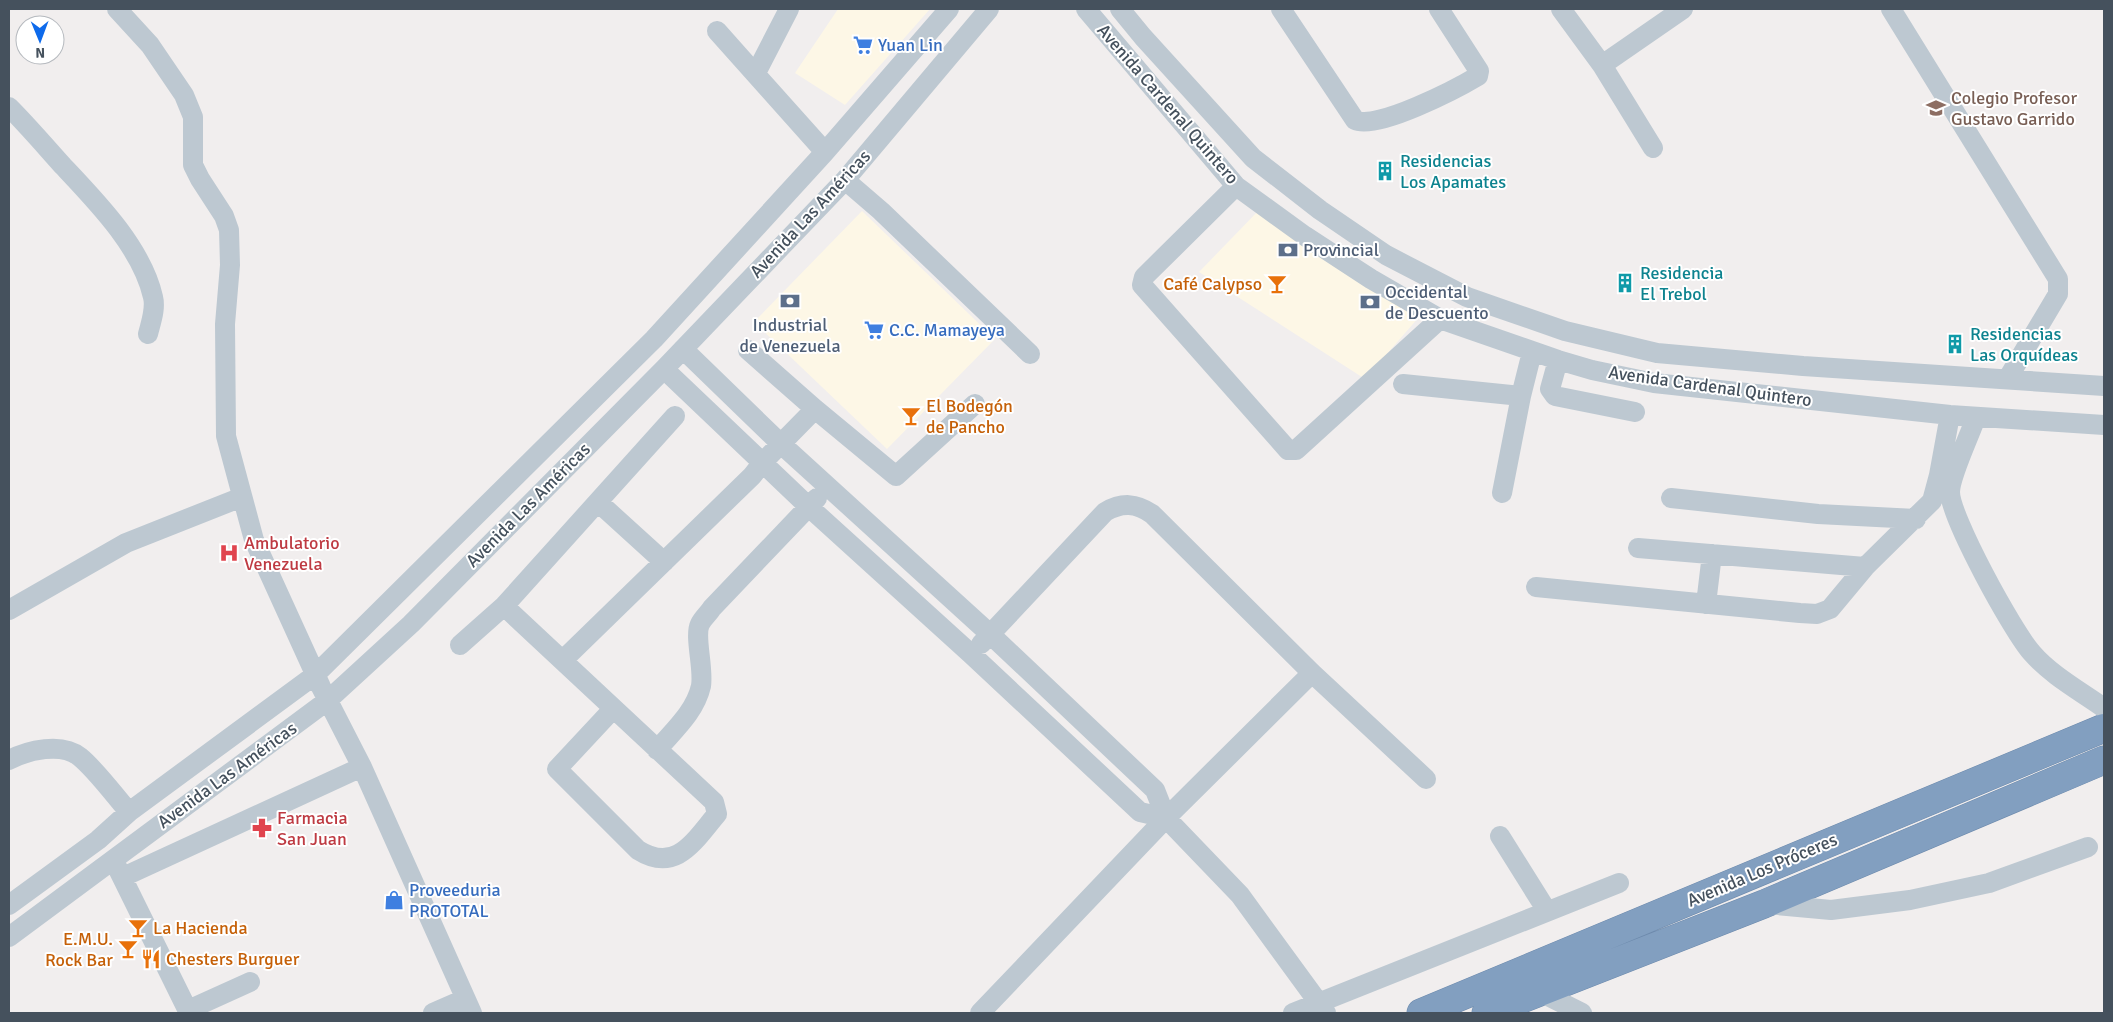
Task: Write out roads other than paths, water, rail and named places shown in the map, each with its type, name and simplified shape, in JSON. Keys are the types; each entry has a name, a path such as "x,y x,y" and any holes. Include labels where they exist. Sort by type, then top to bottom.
{"highway":[{"name":"Avenida Los Próceres","path":"1421,1013 2104,728"},
{"name":"Avenida Los Próceres","path":"1486,1013 1764,904 2104,760"}],"street":[{"path":"117,9 150,45 184,95 193,116 193,164 200,180 224,216 229,230 230,264 225,324 226,436 254,540 327,701 362,767 469,1006 433,1013"},
{"path":"756,73 789,9"},
{"name":"Avenida Las Américas","path":"9,905 98,840 129,812 315,675 654,339 825,152 949,9"},
{"name":"Avenida Las Américas","path":"9,937 327,701 410,624 664,369 845,180 989,9"},
{"name":"Avenida Cardenal Quintero","path":"1086,9 1236,186 1305,236 1371,279 1440,319 1558,360 1592,370 1654,382 1950,415 2104,425"},
{"name":"Avenida Cardenal Quintero","path":"1120,9 1143,37 1254,158 1320,210 1386,255 1467,297 1565,331 1657,353 1803,366 2008,378 2104,386"},
{"path":"1281,9 1354,120 1360,122 1382,118 1423,105 1478,76 1479,71 1439,9"},
{"path":"1561,9 1602,66 1653,148"},
{"path":"1602,66 1683,9"},
{"path":"1890,9 2058,279 2058,294 2008,378"},
{"path":"717,31 825,152"},
{"path":"9,107 96,201 145,271 154,298 154,314 148,334"},
{"path":"845,180 881,211 1030,354"},
{"path":"1236,186 1144,277 1142,285 1288,450 1296,450 1440,319"},
{"path":"683,349 780,443 990,634 1155,790 1166,818 1240,896 1287,958 1321,1008"},
{"path":"748,350 896,476 975,404"},
{"path":"1502,493 1521,396 1532,352"},
{"path":"1558,360 1550,389 1555,396 1635,412"},
{"path":"664,369 809,507 971,654 1140,812 1166,818"},
{"path":"1403,384 1521,396"},
{"path":"562,660 752,476 780,443 815,409"},
{"path":"1536,587 1817,614 1830,609 1865,567 1916,519 1932,501 1939,475 1950,415"},
{"path":"460,645 504,606 675,416"},
{"path":"1976,417 1951,484 1951,503 1954,510 1999,603 2024,643 2033,654 2054,672 2104,708"},
{"path":"657,750 692,709 700,687 703,669 699,645 700,625 712,608 828,487"},
{"path":"9,610 126,543 242,497"},
{"path":"1671,498 1818,514 1916,519"},
{"path":"598,502 664,562"},
{"path":"971,654 1105,512 1119,506 1134,505 1144,508 1152,514 1312,673 1426,779"},
{"path":"1638,548 1865,567"},
{"path":"1706,604 1712,554"},
{"path":"504,606 714,802 717,814 684,853 663,859 650,858 638,850 557,769 613,708"},
{"path":"980,1013 1166,818 1312,673"},
{"path":"9,760 38,751 60,748 79,756 129,812"},
{"path":"123,877 362,767"},
{"path":"1500,836 1547,911"},
{"path":"98,840 123,877 188,1012 250,982"},
{"path":"1764,904 1831,910 1910,900 1989,883 2088,847"},
{"path":"1293,1013 1321,1008 1547,911 1619,883"},
{"path":"1540,992 1582,1013"}],"place":[{"name":"Yuan Lin","path":"863,45"},
{"name":"Colegio Profesor Gustavo Garrido","path":"1936,108"},
{"name":"Residencias Los Apamates","path":"1385,171"},
{"name":"Provincial","path":"1288,250"},
{"name":"Residencia El Trebol","path":"1625,283"},
{"name":"Café Calypso","path":"1277,284"},
{"name":"Industrial de Venezuela","path":"790,301"},
{"name":"Occidental de Descuento","path":"1370,302"},
{"name":"C.C. Mamayeya","path":"874,330"},
{"name":"Residencias Las Orquídeas","path":"1955,344"},
{"name":"El Bodegón de Pancho","path":"911,416"},
{"name":"Ambulatorio Venezuela","path":"229,553"},
{"name":"Farmacia San Juan","path":"262,828"},
{"name":"Proveeduria PROTOTAL","path":"394,900"},
{"name":"La Hacienda","path":"138,928"},
{"name":"E.M.U. Rock Bar","path":"128,949"},
{"name":"Chesters Burguer","path":"151,959"}]}
